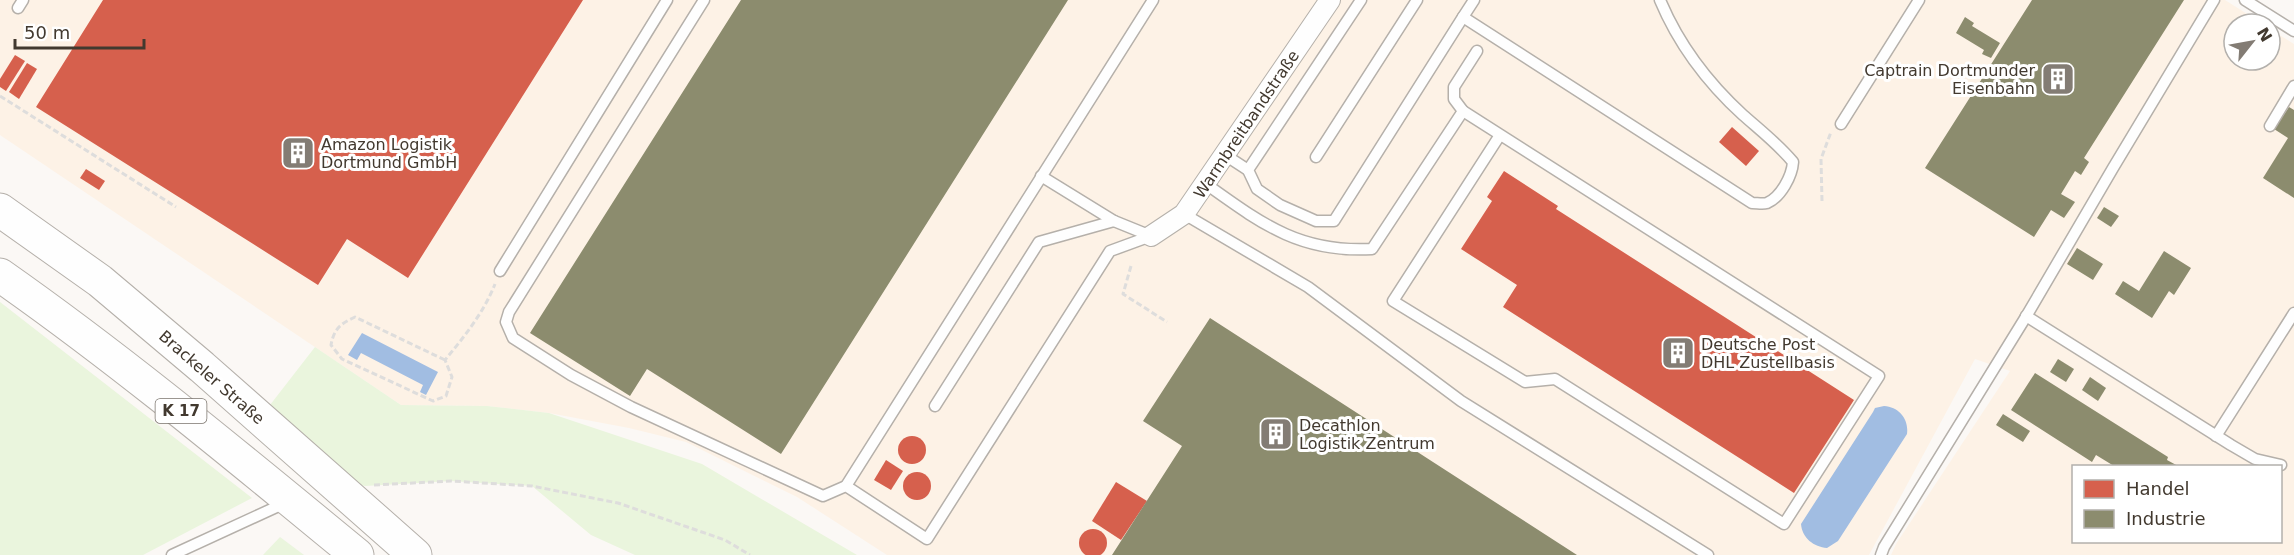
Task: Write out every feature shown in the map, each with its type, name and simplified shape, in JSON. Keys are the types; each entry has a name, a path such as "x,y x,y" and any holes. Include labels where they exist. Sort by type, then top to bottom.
{"highway":[{"name":"Brackeler Straße","path":"0,210 100,281 202,367 415,555"},
{"name":"K 17","path":"0,275 143,381 357,555"}],"street":[{"name":"Warmbreitbandstraße","path":"1151,236 1184,214 1330,0"}],"lane":[{"path":"500,271 667,0"},
{"path":"704,0 509,312 506,322 513,338 571,375 631,407 823,496 846,486 1153,0"},
{"path":"1248,170 1360,0"},
{"path":"1316,157 1417,0"},
{"path":"1225,155 1248,170 1257,189 1280,205 1316,221 1334,221 1474,0"},
{"path":"1463,17 1752,203 1766,204 1777,196 1792,172 1793,162 1783,150 1742,114 1690,56 1660,0"},
{"path":"1841,124 1919,0"},
{"path":"1881,555 2214,0"},
{"path":"2245,0 2294,31"},
{"path":"1477,51 1454,87 1454,99 1463,111 1879,376 1784,524 1555,379 1525,382 1393,301 1500,135"},
{"path":"2270,126 2294,86"},
{"path":"1206,184 1262,224 1306,243 1349,250 1372,249 1463,111"},
{"path":"1041,176 1114,221 1151,236"},
{"path":"1184,214 1308,287 1461,401 1708,555"},
{"path":"935,406 1040,242 1114,221"},
{"path":"846,486 927,539 1110,251 1151,236"},
{"path":"2216,436 2294,313"},
{"path":"2026,316 2255,459 2281,465"},
{"path":"172,555 291,501"}],"path":[{"path":"0,96 176,207"},
{"path":"1822,201 1821,159 1832,132 1841,124"},
{"path":"1131,266 1123,294 1167,322"},
{"path":"445,360 464,338 490,296 500,271"},
{"path":"355,317 445,360 452,377 446,396 433,401 342,359 332,345 334,332 344,322 355,317"},
{"path":"365,486 451,481 532,486 618,503 725,540 750,555"}],"shaded area":[{"path":"0,0 2225,0 2244,12 2222,12 2222,72 2282,72 2282,36 2294,44 2294,555 1891,555 2010,371 1975,359 1869,555 887,555 797,497 686,442 629,428 549,413 487,406 401,405 0,135"}],"green space":[{"path":"0,302 252,498 143,555 0,555"},
{"path":"315,347 401,405 487,406 549,413 702,464 857,555 635,555 591,535 532,486 451,481 365,486 354,483 270,405"},
{"path":"280,537 304,555 263,555"}],"water":[{"path":"362,333 438,372 426,395 420,392 423,385 361,353 357,360 348,355"},
{"path":"1884,406 1902,415 1905,419 1907,434 1838,541 1827,548 1818,546 1806,537 1801,524 1875,408"}],"building: Handel":[{"name":"Amazon Logistik Dortmund GmbH","path":"103,0 583,0 408,278 347,239 318,285 36,107"},
{"path":"15,55 25,61 6,91 0,87 0,79"},
{"path":"27,63 37,69 19,99 9,92"},
{"path":"1732,127 1759,151 1746,166 1719,142"},
{"path":"86,169 105,181 99,190 80,178"},
{"name":"Deutsche Post DHL Zustellbasis","path":"1504,171 1558,206 1556,209 1854,400 1794,493 1503,307 1517,285 1461,249 1492,201 1487,197"},
{"path":"912,436 922,440 926,450 922,460 912,464 902,460 898,450 902,440"},
{"path":"886,460 903,471 891,490 874,480"},
{"path":"917,472 927,476 931,486 927,496 917,500 907,496 903,486 907,476"},
{"path":"1116,482 1147,501 1121,540 1092,521"},
{"path":"1088,530 1098,530 1106,538 1106,548 1098,556 1088,556 1080,548 1080,538"}],"building: Industrie":[{"path":"741,0 1068,0 781,454 647,369 630,396 530,333"},
{"name":"Captrain Dortmunder Eisenbahn","path":"2032,0 2184,0 2084,158 2089,162 2081,175 2075,171 2061,194 2075,202 2064,218 2051,210 2034,237 1925,168"},
{"path":"1965,17 1974,23 1972,26 2000,43 1991,58 1982,54 1984,50 1956,33"},
{"path":"2289,107 2294,110 2294,198 2263,178 2288,138 2274,129"},
{"path":"2104,207 2119,216 2111,227 2097,218"},
{"path":"2077,248 2103,264 2093,280 2067,264"},
{"path":"2164,251 2191,268 2174,295 2169,291 2152,318 2115,294 2123,281 2139,291"},
{"name":"Decathlon Logistik Zentrum","path":"1210,318 1577,555 1112,555 1182,446 1143,421"},
{"path":"2058,359 2074,369 2066,382 2050,372"},
{"path":"2035,373 2168,457 2167,460 2176,465 2112,465 2096,455 2092,462 2011,410"},
{"path":"2090,377 2106,388 2098,401 2082,390"},
{"path":"2003,414 2030,431 2023,442 1996,425"}],"place":[{"name":"Captrain Dortmunder Eisenbahn","path":"2058,79"},
{"name":"Amazon Logistik Dortmund GmbH","path":"298,153"},
{"name":"Deutsche Post DHL Zustellbasis","path":"1678,353"},
{"name":"Decathlon Logistik Zentrum","path":"1276,434"}]}
